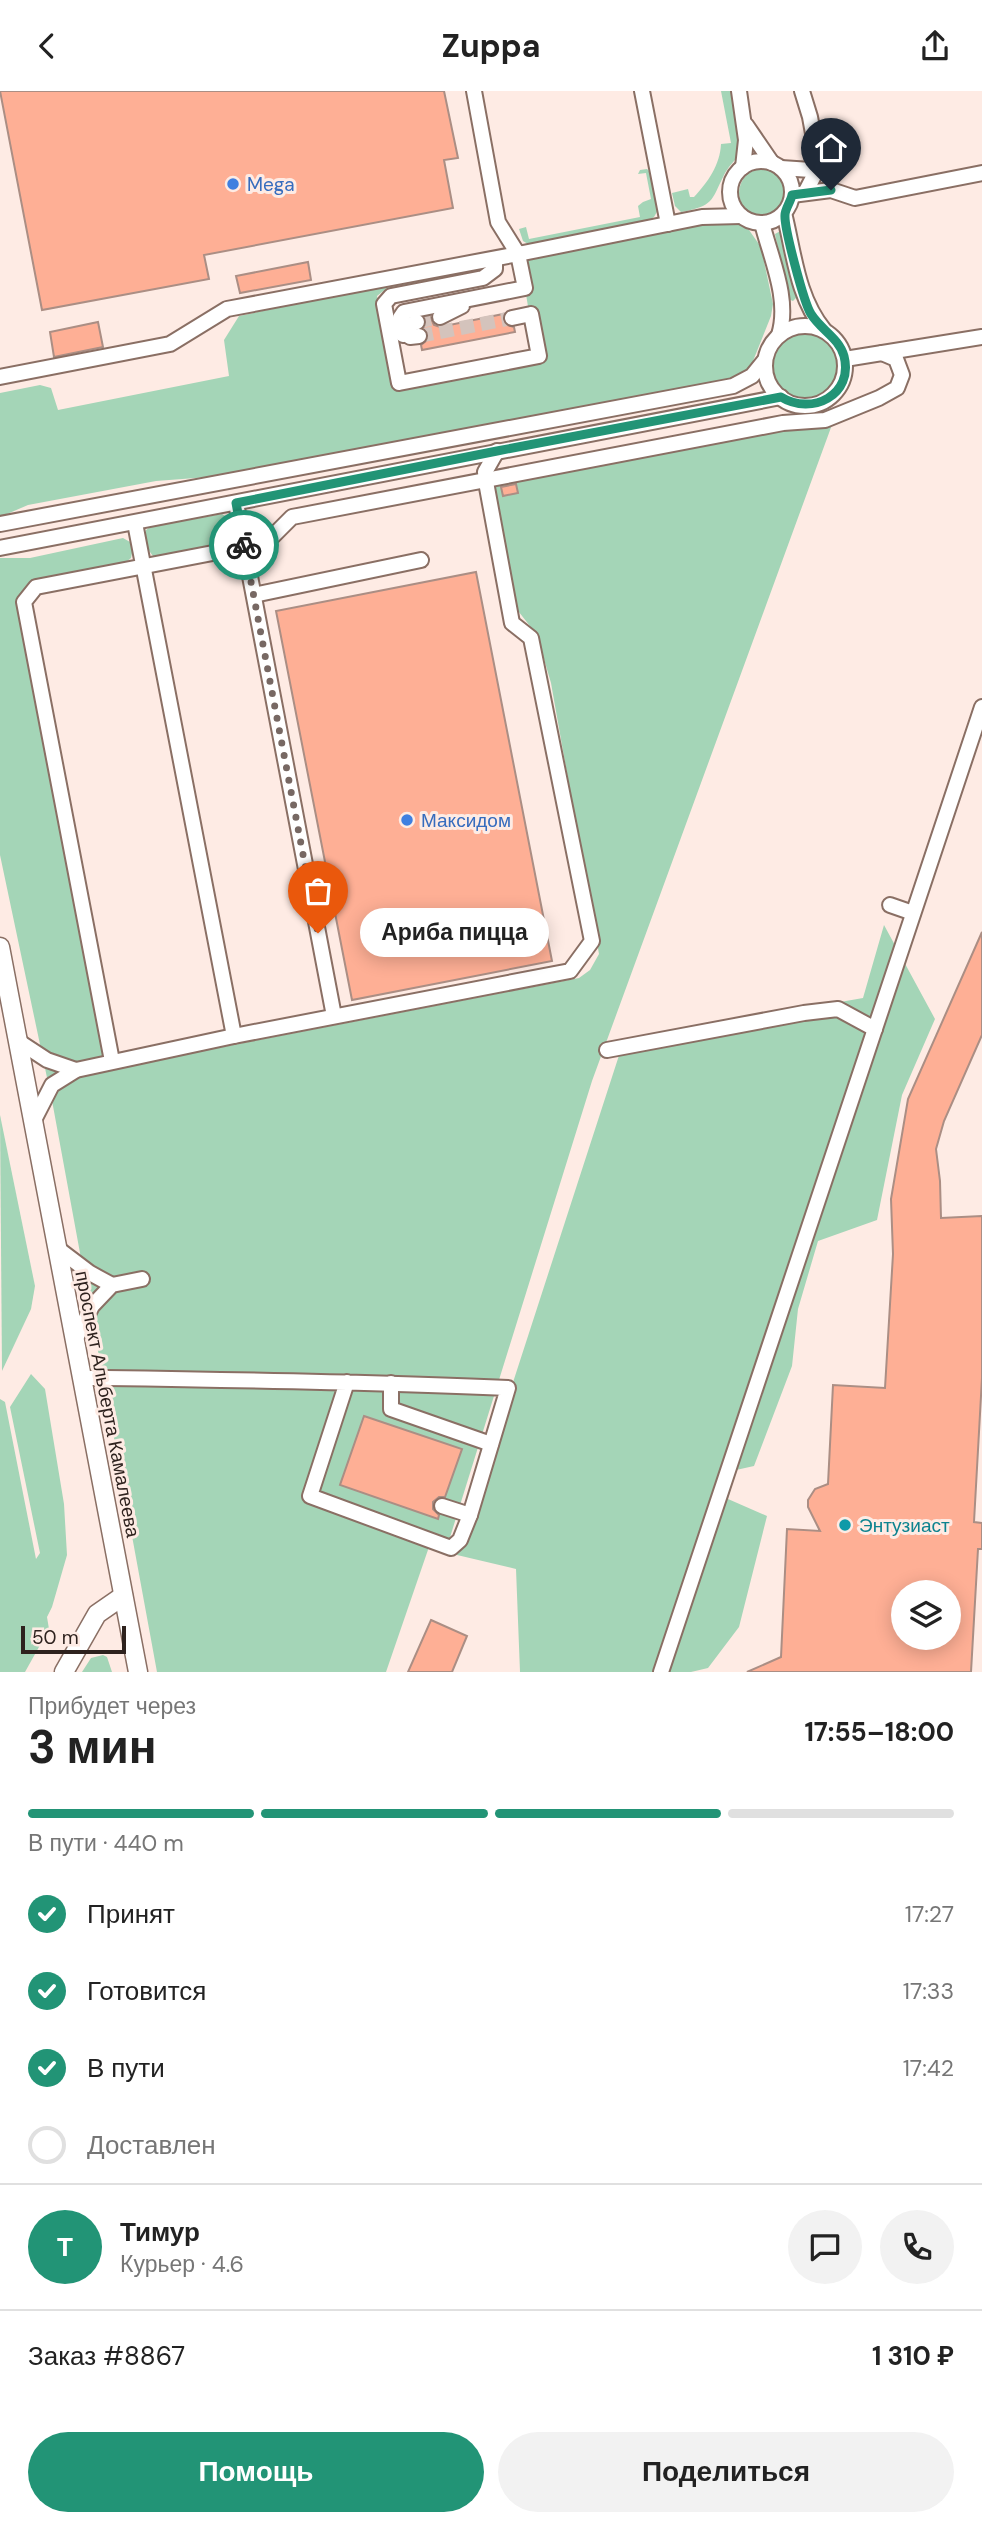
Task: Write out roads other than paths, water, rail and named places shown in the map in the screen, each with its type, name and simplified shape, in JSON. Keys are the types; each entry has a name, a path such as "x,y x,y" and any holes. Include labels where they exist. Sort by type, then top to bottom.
{"main road":[{"name":"проспект Альберта Камалеева","path":"0,947 138,1672"},
{"path":"64,1672 97,1614 110,1602 123,1596"}],"street":[{"path":"418,329 410,337 403,335 398,324 404,313 525,288 518,254 498,222 474,91"},
{"path":"642,91 668,224"},
{"path":"802,91 819,166 778,218 754,223 741,216 730,200 732,180 743,167 753,161 811,170 819,166"},
{"path":"743,167 746,140 744,95"},
{"path":"745,124 799,194"},
{"path":"799,194 831,190 855,198 982,173"},
{"path":"702,217 730,200"},
{"path":"765,360 768,380 781,397 800,405 824,401 832,396 843,380 845,359 833,337 811,314 803,293 784,213"},
{"path":"0,377 170,344 227,309 702,217 741,216"},
{"path":"0,524 733,386 752,376 765,360 779,335 783,320 783,302 762,223"},
{"path":"495,259 495,268 483,278 391,296 384,304 399,383 539,356 531,314 512,318"},
{"path":"440,317 475,298"},
{"path":"779,335 798,326 824,330"},
{"path":"845,359 982,337"},
{"path":"112,1061 24,602 36,587 244,547 272,537 292,517 486,482 783,423 825,420 897,388 902,375 896,359 882,353"},
{"path":"0,548 781,397"},
{"path":"33,1122 52,1085 76,1070 234,1036 570,971 592,941 531,638 512,623 485,472 497,451"},
{"path":"236,503 334,1016"},
{"path":"0,513 22,520"},
{"path":"135,523 234,1036"},
{"path":"254,595 421,560"},
{"path":"661,1672 982,707"},
{"path":"890,905 914,913"},
{"path":"607,1050 838,1009 875,1028"},
{"path":"18,1041 47,1060 76,1070"},
{"path":"57,1248 90,1273 113,1285"},
{"path":"75,1341 92,1306 113,1285 142,1279"},
{"path":"82,1378 347,1382 391,1383 508,1388 470,1515 460,1540 451,1548 310,1496 347,1382"},
{"path":"391,1383 391,1409 491,1444"},
{"path":"442,1506 470,1515"}],"tunnel":[{"path":"417,322 440,317"},
{"path":"419,336 512,318"}],"place":[{"name":"Mega","path":"233,184"},
{"name":"Максидом","path":"407,820"},
{"name":"Ариба пицца","path":"318,933"},
{"name":"Энтузиаст","path":"845,1525"}]}
